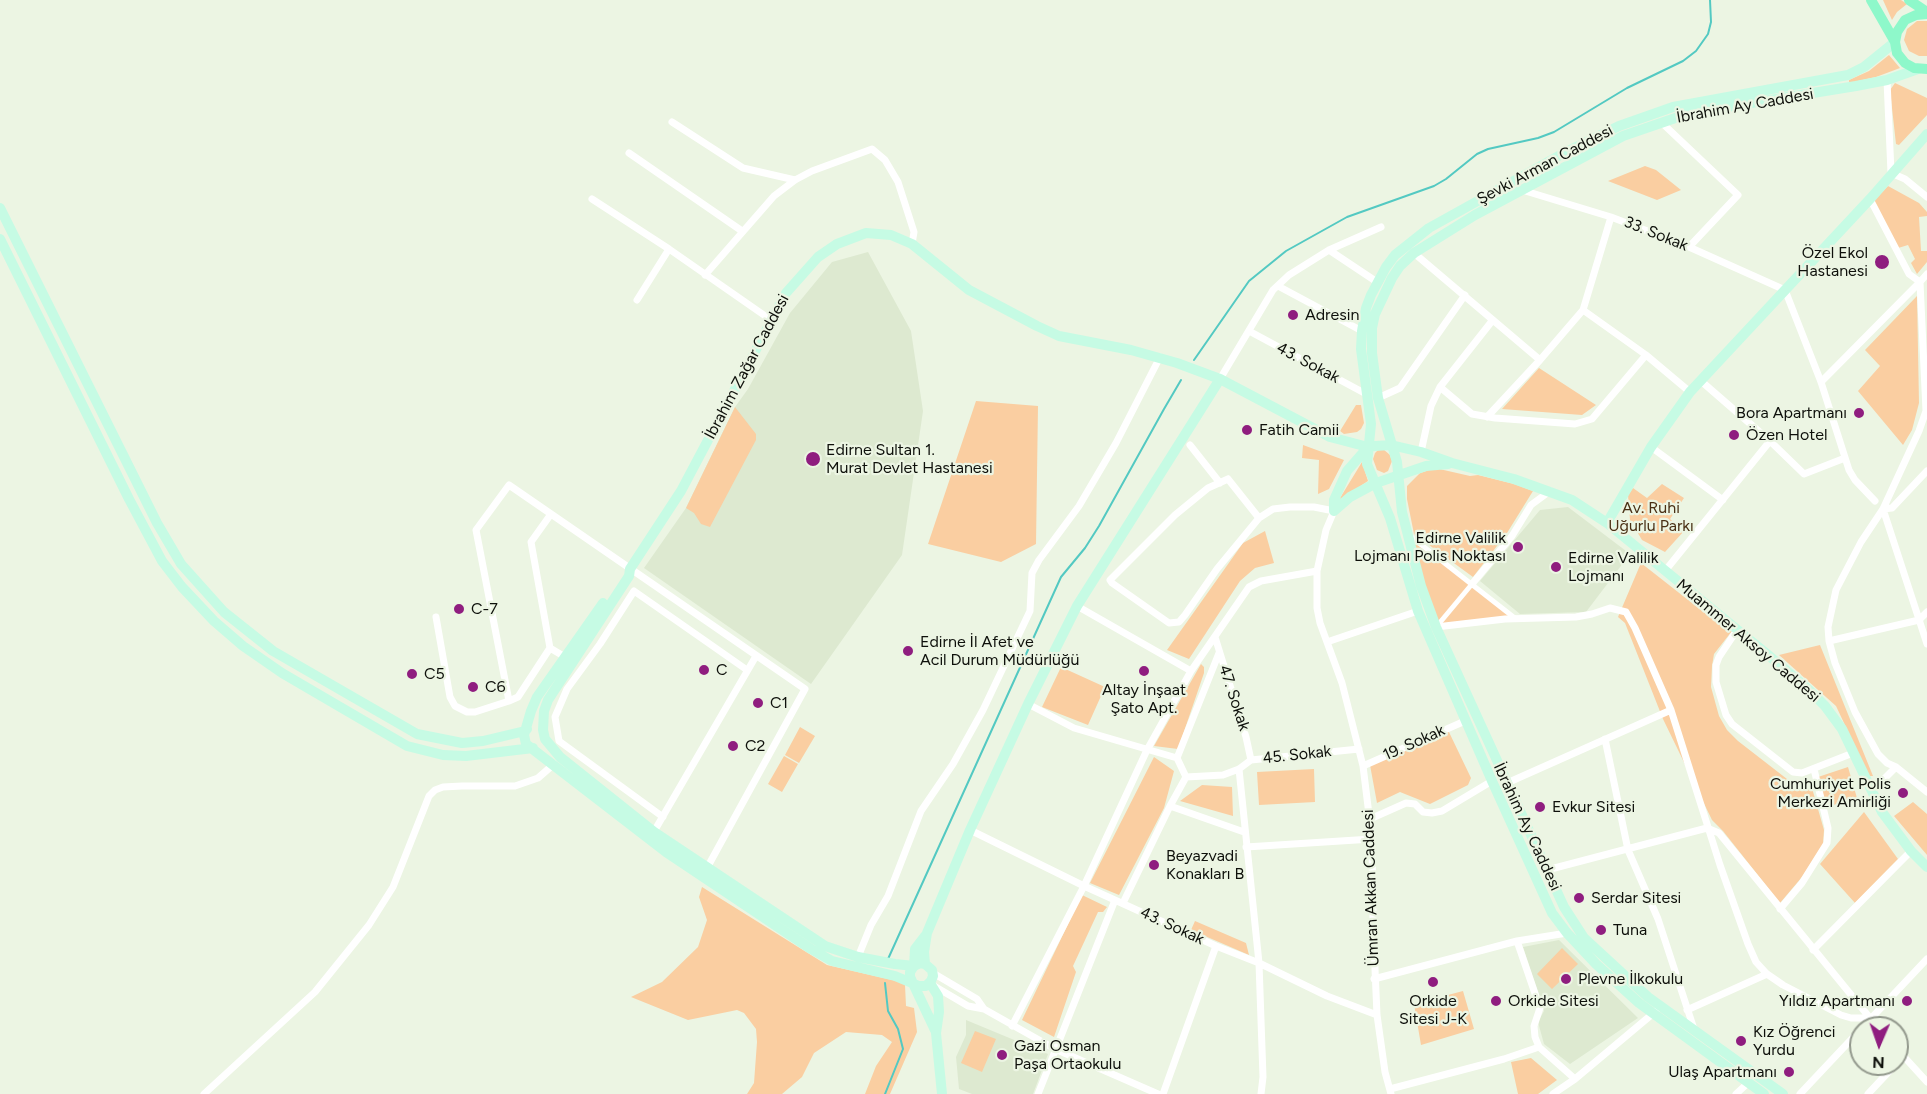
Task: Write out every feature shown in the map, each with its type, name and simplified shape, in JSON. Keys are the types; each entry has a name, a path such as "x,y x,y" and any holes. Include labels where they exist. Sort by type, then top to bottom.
{"main road":[{"path":"1871,0 1895,42 1897,53 1902,60 1924,71"},
{"path":"1909,0 1927,13"},
{"path":"1895,42 1897,32 1905,20 1927,13"},
{"name":"Şevki Arman Caddesi","path":"1376,483 1367,464 1373,396 1361,349 1362,332 1366,308 1377,282 1395,255 1429,228 1564,153 1619,126 1652,113 1693,102 1848,75 1864,68 1895,42"},
{"name":"İbrahim Ay Caddesi","path":"1784,1094 1694,1029 1657,1010 1584,938 1568,915 1436,627 1421,586 1399,493 1397,462 1373,396 1371,341 1375,314 1392,278 1413,253 1465,221 1623,136 1690,113 1887,80 1924,71"},
{"path":"1607,523 1651,447 1690,393 1870,199 1927,134"},
{"path":"0,208 157,523 181,564 224,612 289,662 417,734 462,743 483,741 525,731 534,726 544,735 560,757 651,836 796,924 825,946 858,957 895,964 930,967 931,978 938,996 939,1012 936,1033"},
{"name":"İbrahim Zağar Caddesi","path":"525,731 537,697 623,574 630,569 681,491 786,293 818,257 837,244 857,235 879,233 902,238 969,290 1059,336 1160,357 1220,379 1330,437 1368,447 1391,445 1421,452"},
{"path":"0,239 162,561 182,587 214,621 243,646 282,673 407,746 443,755 466,756 541,746 544,735"},
{"path":"942,1094 936,1033 910,974 920,965 927,933 970,830 1028,704 1077,606 1220,379"},
{"path":"1334,511 1334,500 1347,471 1368,447"},
{"name":"Muammer Aksoy Caddesi","path":"1421,452 1452,463 1514,478 1550,491 1572,500 1607,523 1809,690 1825,706 1842,729 1871,792 1890,825 1927,867"},
{"path":"1334,511 1350,497 1376,483 1426,466 1452,463"},
{"name":"İbrahim Ay Caddesi","path":"1376,483 1390,518 1418,610 1552,913 1567,933 1616,983 1657,1010 1764,1094"},
{"name":"İbrahim Zağar Caddesi","path":"544,735 544,711 548,700 629,576 630,569"},
{"path":"525,731 524,740 530,747 811,949 832,961 895,976 922,986 931,978"}],"street":[{"path":"1887,80 1891,173 1905,179 1927,197"},
{"path":"672,122 743,168 795,180"},
{"path":"1661,122 1738,195 1689,248"},
{"path":"705,275 774,196 795,180 872,148 885,160 898,182 914,232 912,244"},
{"path":"629,153 742,231"},
{"name":"33. Sokak","path":"1522,190 1611,216 1785,290"},
{"path":"592,199 771,320"},
{"path":"1870,199 1909,274 1920,282 1925,339 1927,411 1883,509 1836,590 1830,615 1829,641 1835,663 1855,712 1878,754 1927,792"},
{"path":"1487,417 1583,310 1611,216"},
{"path":"1220,379 1273,290 1289,275 1329,250 1381,227"},
{"path":"637,300 669,249"},
{"path":"1329,250 1377,282"},
{"path":"1413,253 1540,360"},
{"path":"1821,382 1927,274"},
{"path":"1278,286 1362,332"},
{"path":"1785,290 1821,382 1849,470 1855,480 1875,501"},
{"path":"1373,396 1400,388 1465,295"},
{"path":"1583,310 1646,355 1690,393"},
{"path":"1421,452 1431,406 1440,387 1492,321"},
{"name":"43. Sokak","path":"1248,331 1373,396"},
{"path":"1440,387 1472,414 1575,424 1592,419 1646,355"},
{"path":"858,957 871,925 888,896 921,811 953,764 983,710 1030,610 1032,573 1078,506 1116,443 1160,357"},
{"path":"1701,381 1770,441 1803,474 1845,458"},
{"path":"1665,571 1770,441"},
{"path":"1190,445 1220,483"},
{"path":"1651,447 1723,500"},
{"path":"1883,509 1892,508 1927,471"},
{"path":"1259,518 1227,479 1208,488 1175,515 1110,580 1169,623 1179,622 1217,569 1259,518 1273,509 1290,507 1314,507 1334,511"},
{"path":"509,701 476,530 509,485 805,689 707,868"},
{"path":"1436,627 1512,536 1531,505 1550,491"},
{"path":"1883,509 1927,644"},
{"name":"Ümran Akkan Caddesi","path":"1334,511 1326,530 1317,571 1317,608 1320,623 1342,682 1363,766 1372,839 1374,979 1377,1015 1385,1072 1391,1092"},
{"path":"436,617 450,697 455,706 467,712 475,712 518,697 550,648 531,542 551,513"},
{"path":"1407,533 1516,619"},
{"path":"1012,1026 1084,886 1148,750 1191,671 1242,595 1254,584 1317,571"},
{"path":"663,817 560,741 555,717 567,689 600,645 634,591 747,670"},
{"path":"1077,606 1191,671"},
{"path":"1436,627 1516,619 1576,617 1610,608 1626,612 1671,710 1707,828 1756,962 1767,974 1783,985 1834,1012 1849,1017"},
{"path":"1327,642 1418,610"},
{"path":"1829,641 1919,620 1927,612"},
{"path":"1737,630 1719,657 1716,665 1716,682 1726,715 1738,729 1793,772 1802,773 1853,753"},
{"name":"47. Sokak","path":"1215,637 1251,760"},
{"path":"550,648 565,657"},
{"path":"1176,758 1219,653"},
{"path":"651,836 756,656"},
{"path":"1028,704 1074,728 1176,758 1186,777"},
{"path":"1507,783 1671,710"},
{"name":"19. Sokak","path":"1363,766 1466,721"},
{"path":"1605,739 1628,850 1658,919 1694,1029"},
{"name":"45. Sokak","path":"1239,769 1251,760 1359,749"},
{"path":"204,1094 315,992 369,925 393,887 429,796 435,790 462,786 515,786 538,778 554,764"},
{"path":"1871,792 1896,767"},
{"path":"1186,777 1223,775 1239,769 1258,963 1263,1077 1261,1094"},
{"path":"1780,909 1802,883 1827,843 1828,828 1814,769"},
{"path":"1123,903 1186,777"},
{"path":"1370,819 1406,803 1415,804 1423,812 1442,811 1492,781"},
{"path":"1170,806 1244,832"},
{"path":"1547,870 1707,828 1719,833 1868,1016"},
{"name":"43. Sokak","path":"970,830 1084,886 1327,996 1377,1015"},
{"path":"1246,847 1372,839"},
{"path":"1813,950 1911,851"},
{"path":"1038,1094 1115,900"},
{"path":"1374,979 1517,941 1567,933"},
{"path":"1517,941 1540,1008 1534,1026 1534,1037 1539,1047 1575,1079"},
{"path":"1164,1094 1216,946"},
{"path":"1872,1016 1927,959"},
{"path":"1687,1010 1767,974"},
{"path":"931,978 977,999 984,1009"},
{"path":"931,978 968,1006 984,1009 1055,1049 1158,1094"},
{"path":"1559,1092 1657,1010"},
{"path":"1800,1094 1849,1041"},
{"path":"1391,1092 1539,1047"},
{"path":"1909,1062 1927,1083"},
{"path":"1868,1094 1885,1076"},
{"path":"1736,1094 1749,1082"}],"shaded area":[{"name":"Edirne Sultan 1. Murat Devlet Hastanesi","path":"868,252 911,331 923,411 902,555 811,684 644,568 686,508 735,407 748,389 790,313 832,262"},
{"name":"Edirne Valilik Lojmanı","path":"1568,507 1630,554 1586,612 1520,614 1480,581 1540,510"},
{"name":"Plevne İlkokulu","path":"1559,940 1638,1018 1570,1064 1544,1044 1538,1022 1544,1011 1523,947"},
{"name":"Gazi Osman Paşa Ortaokulu","path":"966,1020 1048,1054 1033,1094 972,1094 959,1089 956,1057 966,1035"}],"green space":[{"path":"1883,0 1901,0 1907,4 1897,12 1892,20"},
{"path":"1917,21 1927,21 1927,56 1919,56 1909,51 1904,40 1907,29"},
{"path":"1889,55 1900,68 1876,77 1849,83 1849,80 1869,71"},
{"path":"1895,83 1927,98 1927,115 1899,145 1896,144 1890,90"},
{"path":"1645,166 1656,170 1681,190 1657,200 1608,181"},
{"path":"1888,186 1919,203 1927,212 1927,216 1919,217 1921,251 1927,251 1927,262 1917,274 1911,263 1915,259 1908,245 1895,249 1871,204"},
{"path":"1917,296 1919,403 1912,430 1903,445 1858,391 1880,366 1865,350"},
{"path":"1539,368 1596,405 1582,415 1502,409"},
{"path":"976,401 1038,406 1036,544 1001,562 928,544"},
{"path":"1356,405 1361,405 1364,423 1357,432 1344,434 1340,431"},
{"path":"735,407 756,434 756,440 710,527 701,524 694,513 686,508"},
{"path":"1303,445 1344,460 1329,489 1318,494 1319,460 1302,458"},
{"path":"1383,449 1390,455 1392,461 1388,471 1384,473 1377,470 1373,459 1378,450"},
{"path":"1362,462 1368,481 1341,499 1340,498"},
{"path":"1435,468 1470,476 1478,475 1533,491 1507,533 1473,577 1414,534 1407,499 1407,486 1420,473"},
{"name":"Av. Ruhi Uğurlu Parkı","path":"1662,484 1684,498 1670,519 1684,531 1665,552 1642,540 1630,520 1628,495 1633,488 1647,498"},
{"path":"1265,531 1274,563 1255,568 1240,581 1189,659 1167,650 1243,543"},
{"path":"1407,533 1516,619 1436,627"},
{"path":"1641,563 1706,614 1732,631 1714,654 1712,666 1711,687 1719,716 1727,730 1787,779 1810,781 1824,830 1823,844 1802,877 1780,903 1712,820 1663,719 1625,623 1618,617"},
{"path":"1820,645 1873,776 1869,776 1836,706 1779,655"},
{"path":"1201,664 1204,667 1204,673 1178,749 1154,746"},
{"path":"1061,667 1105,687 1088,725 1042,707"},
{"path":"800,727 815,736 799,763 785,755"},
{"path":"1448,730 1471,778 1468,785 1430,804 1400,792 1377,803 1370,765"},
{"path":"784,756 798,764 782,792 768,784"},
{"path":"1154,757 1174,771 1164,808 1119,895 1090,883"},
{"path":"1848,767 1857,798 1827,807 1818,777"},
{"path":"1314,769 1315,802 1259,805 1257,772"},
{"path":"1202,785 1232,787 1233,816 1180,801"},
{"path":"1913,802 1927,814 1927,855 1894,816"},
{"path":"1864,812 1898,859 1855,903 1820,864"},
{"path":"702,887 827,965 901,982 905,985 906,1006 914,1008 917,1032 890,1094 865,1094 876,1066 892,1042 882,1035 846,1032 814,1053 802,1077 782,1094 747,1094 754,1083 757,1042 756,1029 744,1013 737,1010 688,1020 631,997 662,982 698,947 707,920 699,897"},
{"path":"1082,895 1107,907 1103,912 1098,912 1073,966 1076,972 1054,1037 1022,1020"},
{"path":"1195,921 1246,943 1249,955 1191,930"},
{"path":"1562,948 1578,964 1552,989 1537,974"},
{"path":"1463,991 1474,1029 1421,1045 1414,1004"},
{"path":"975,1031 996,1039 982,1072 961,1063"},
{"path":"1531,1058 1557,1080 1538,1094 1518,1094 1511,1062"}],"waterway":[{"path":"1194,360 1249,281 1286,251 1347,217 1434,186 1477,154 1488,149 1538,138 1554,132 1627,88 1683,61 1696,51 1708,34 1711,22 1710,0"},
{"path":"888,959 1061,577 1085,548 1099,526 1181,380"},
{"path":"885,983 888,1011 898,1029 903,1049 885,1094"}],"place":[{"name":"Özel Ekol Hastanesi","path":"1882,262"},
{"name":"Adresin","path":"1293,315"},
{"name":"Bora Apartmanı","path":"1859,413"},
{"name":"Fatih Camii","path":"1247,430"},
{"name":"Özen Hotel","path":"1734,435"},
{"name":"Edirne Sultan 1. Murat Devlet Hastanesi","path":"813,459"},
{"name":"Edirne Valilik Lojmanı Polis Noktası","path":"1518,547"},
{"name":"Edirne Valilik Lojmanı","path":"1556,567"},
{"name":"C-7","path":"459,609"},
{"name":"Edirne İl Afet ve Acil Durum Müdürlüğü","path":"908,651"},
{"name":"C","path":"704,670"},
{"name":"Altay İnşaat Şato Apt.","path":"1144,671"},
{"name":"C5","path":"412,674"},
{"name":"C6","path":"473,687"},
{"name":"C1","path":"758,703"},
{"name":"C2","path":"733,746"},
{"name":"Cumhuriyet Polis Merkezi Amirliği","path":"1903,793"},
{"name":"Evkur Sitesi","path":"1540,807"},
{"name":"Beyazvadi Konakları B","path":"1154,865"},
{"name":"Serdar Sitesi","path":"1579,898"},
{"name":"Tuna","path":"1601,930"},
{"name":"Plevne İlkokulu","path":"1566,979"},
{"name":"Orkide Sitesi J-K","path":"1433,982"},
{"name":"Orkide Sitesi","path":"1496,1001"},
{"name":"Yıldız Apartmanı","path":"1907,1001"},
{"name":"Kız Öğrenci Yurdu","path":"1741,1041"},
{"name":"Gazi Osman Paşa Ortaokulu","path":"1002,1055"},
{"name":"Ulaş Apartmanı","path":"1789,1072"}]}
